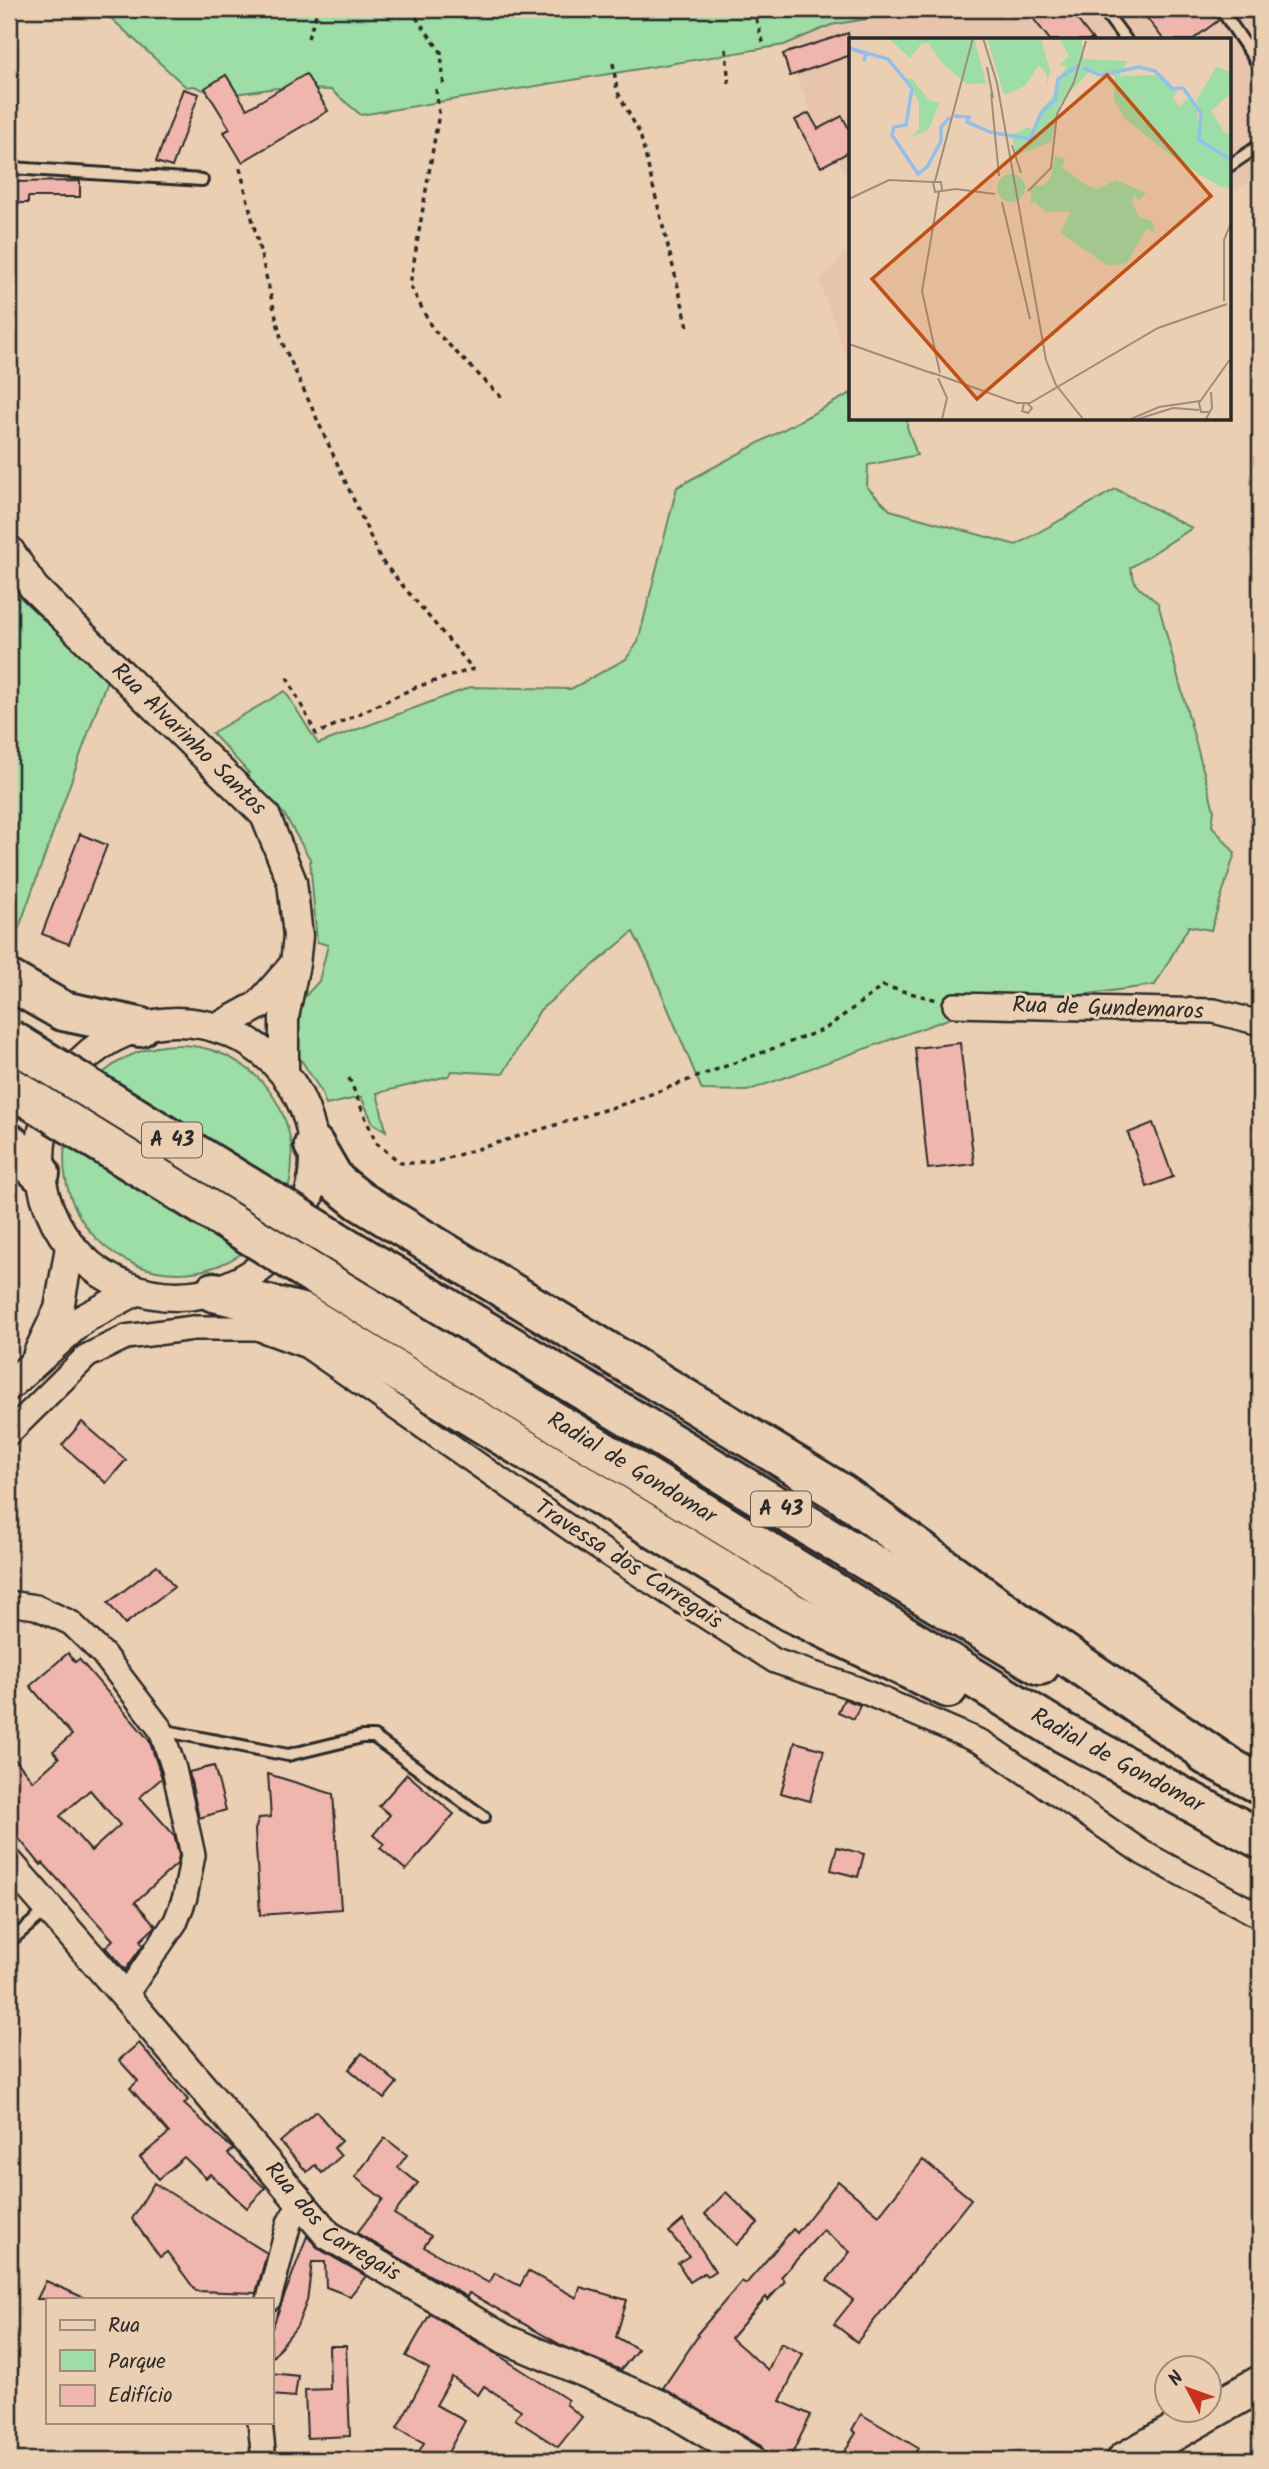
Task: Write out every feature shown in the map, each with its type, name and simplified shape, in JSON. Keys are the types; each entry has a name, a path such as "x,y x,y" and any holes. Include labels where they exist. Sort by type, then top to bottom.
{"highway":[{"path":"9,980 63,1011 139,1027"},
{"name":"Radial de Gondomar","path":"9,1039 336,1241 1099,1701 1245,1776"},
{"name":"Radial de Gondomar","path":"9,1086 1062,1732 1260,1839"},
{"path":"9,1143 40,1173"},
{"name":"A 43","path":"314,1145 335,1181 360,1201 842,1494 1025,1627 1245,1776"},
{"name":"A 43","path":"214,1292 302,1313 791,1612 996,1711 1062,1732"}],"main road":[{"path":"1125,2460 1260,2384"}],"street":[{"name":"Rua Alvarinho Santos","path":"9,551 34,588 265,815 292,882 298,936 284,1017 284,1072"},
{"path":"218,1028 259,1005 295,964"},
{"name":"Rua de Gundemaros","path":"955,1005 1214,1012 1260,1023"},
{"path":"164,1022 191,1022 218,1028 242,1038 264,1053 284,1072 298,1094 309,1119 314,1145 314,1172 309,1199 298,1224 283,1247 264,1266 240,1281 214,1292 189,1296 163,1296 136,1291 111,1280 89,1265 70,1247 55,1224 45,1199 40,1173 40,1146 45,1119 56,1094 71,1072 102,1045 139,1027 164,1022"},
{"path":"34,1362 59,1309 70,1247"},
{"path":"9,1386 83,1320 136,1291"},
{"name":"Travessa dos Carregais","path":"9,1433 86,1356 126,1337 193,1328 257,1328 307,1346 597,1546 775,1661 858,1689 983,1743 1143,1853 1260,1916"},
{"path":"9,1603 36,1607 71,1623 103,1654 161,1730 174,1769 193,1855 185,1897 176,1921 125,1996"},
{"name":"Rua dos Carregais","path":"9,1863 328,2235 505,2339 659,2404 752,2460"},
{"path":"269,2298 289,2223 301,2203"},
{"path":"260,2424 264,2460"}],"lane":[{"path":"1103,9 1125,38"},
{"path":"1221,9 1260,67"},
{"path":"1230,165 1260,145"},
{"path":"9,171 11,168 202,180"},
{"path":"161,1730 288,1755 362,1737 374,1737 484,1817"},
{"path":"9,1942 48,1909"}],"path":[{"path":"308,38 318,9"},
{"path":"410,9 441,52 444,88"},
{"path":"753,9 764,45"},
{"path":"726,49 729,88"},
{"path":"613,63 617,91 640,134 688,327"},
{"path":"436,89 439,113 410,285 432,328 503,399"},
{"path":"240,168 282,342 381,560 473,669 416,687 316,734 285,673"},
{"path":"349,1078 376,1143 401,1163 432,1163 630,1102 825,1030 883,986 955,1005"}],"shaded area":[{"path":"925,9 1260,9 1260,175 1230,193 1230,38 849,38 849,179 808,105 781,32"},
{"path":"849,249 849,365 819,281"}],"green space":[{"path":"101,9 925,9 831,25 784,45 361,115 331,90 278,88 219,96 194,86 186,87"},
{"path":"849,394 849,420 908,420 907,427 917,455 868,465 867,487 890,510 1016,545 1116,489 1192,528 1130,568 1136,585 1158,603 1214,810 1212,826 1235,853 1211,930 1189,926 1155,985 976,1009 747,1091 702,1090 649,963 633,932 540,1010 503,1074 452,1071 448,1076 377,1093 386,1131 373,1123 361,1097 326,1105 321,1091 294,1049 270,1035 319,981 328,945 317,942 310,859 284,814 243,775 249,773 212,733 285,691 318,744 471,687 571,689 626,659 638,642 677,487"},
{"path":"9,578 21,598 107,680 9,956"},
{"path":"167,1045 189,1045 222,1053 259,1078 284,1115 292,1159 284,1203 259,1240 222,1265 189,1273 167,1273 134,1265 97,1240 72,1203 64,1170 64,1148 72,1115 97,1078 134,1053"}],"building":[{"path":"1026,9 1069,9 1091,38 1048,38"},
{"path":"1140,9 1213,9 1219,20 1195,38 1162,38"},
{"path":"848,33 849,56 790,76 783,54"},
{"path":"306,74 328,111 242,162 224,132 230,129 205,88 226,75 247,109"},
{"path":"183,89 199,94 172,167 156,162"},
{"path":"809,113 818,129 842,116 849,128 849,152 821,167 795,120"},
{"path":"80,181 80,197 28,197 28,203 9,203 9,182"},
{"path":"80,834 107,845 69,944 42,934"},
{"path":"960,1043 974,1164 928,1169 915,1048"},
{"path":"1153,1123 1173,1177 1147,1187 1128,1133"},
{"path":"82,1422 126,1460 106,1483 62,1445"},
{"path":"157,1565 174,1587 125,1624 108,1603"},
{"path":"68,1653 75,1662 79,1659 149,1740 162,1778 140,1797 174,1835 179,1855 177,1864 135,1902 156,1926 140,1941 143,1945 125,1970 105,1947 113,1940 43,1863 41,1865 9,1827 9,1752 33,1781 59,1758 53,1751 72,1735 30,1686","holes":["90,1790 120,1825 91,1851 60,1816"]},
{"path":"844,1699 860,1705 854,1719 838,1712"},
{"path":"795,1742 824,1750 810,1801 781,1793"},
{"path":"214,1766 226,1810 199,1818 189,1772"},
{"path":"268,1774 333,1794 341,1909 260,1915 255,1830 259,1818 271,1817"},
{"path":"407,1774 454,1814 406,1870 380,1848 384,1844 373,1835 390,1815 379,1806"},
{"path":"837,1847 864,1854 858,1877 831,1870"},
{"path":"139,2043 188,2100 184,2104 233,2149 228,2154 265,2188 247,2208 210,2174 206,2178 184,2157 159,2179 140,2157 169,2133 130,2088 138,2081 119,2060"},
{"path":"362,2053 397,2083 384,2099 349,2069"},
{"path":"316,2111 341,2141 334,2148 341,2156 322,2173 315,2165 307,2172 280,2142"},
{"path":"385,2138 407,2155 398,2167 418,2183 394,2214 431,2236 424,2247 489,2283 495,2273 520,2286 528,2271 577,2298 580,2287 627,2300 616,2337 638,2349 621,2370 563,2346 469,2293 467,2297 357,2233 383,2199 355,2177"},
{"path":"923,2160 971,2199 857,2342 834,2324 853,2300 827,2280 850,2252 823,2230 781,2277 785,2281 768,2300 766,2297 731,2338 768,2370 781,2343 803,2354 780,2401 811,2415 789,2460 768,2458 761,2446 663,2388 697,2334 742,2281 746,2284 793,2229 797,2233 838,2181 879,2215"},
{"path":"154,2183 267,2253 256,2293 196,2291 167,2252 160,2257 132,2219"},
{"path":"726,2192 758,2223 736,2245 705,2214"},
{"path":"683,2220 715,2271 707,2276 704,2273 690,2282 678,2263 689,2256 669,2232"},
{"path":"307,2236 319,2249 366,2276 350,2296 326,2287 325,2262 312,2262 307,2301 297,2326 273,2356 273,2326"},
{"path":"46,2281 85,2298 46,2298 37,2299"},
{"path":"430,2314 568,2400 566,2404 582,2417 558,2447 515,2419 521,2410 484,2386 478,2395 452,2377 436,2405 465,2421 444,2460 414,2460 424,2443 397,2428 429,2369 406,2356"},
{"path":"329,2346 346,2346 350,2436 307,2438 305,2390 330,2389"},
{"path":"273,2373 298,2376 295,2397 273,2395"},
{"path":"861,2414 918,2448 911,2460 839,2460 856,2433 852,2430"}]}
